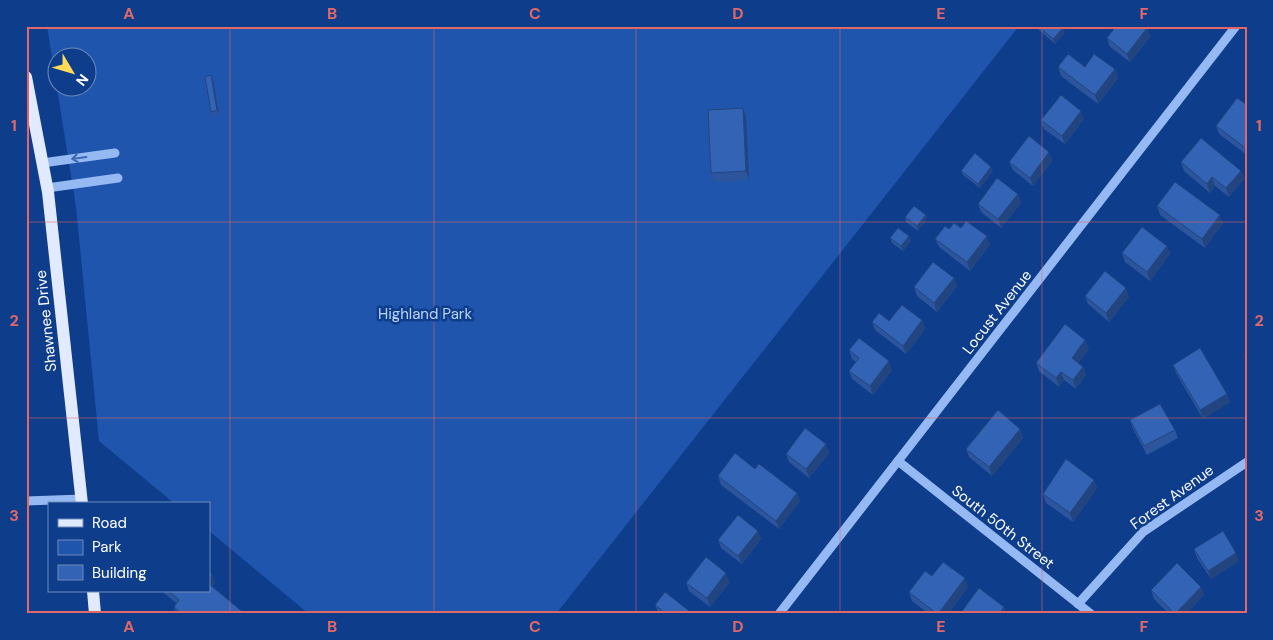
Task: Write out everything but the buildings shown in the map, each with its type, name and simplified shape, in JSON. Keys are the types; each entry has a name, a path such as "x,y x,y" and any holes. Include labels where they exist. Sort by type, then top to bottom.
{"main road":[{"name":"Shawnee Drive","path":"27,83 47,188 82,501"},
{"path":"92,592 95,614"}],"street":[{"name":"Locust Avenue","path":"779,614 1236,26"},
{"path":"42,163 115,153"},
{"path":"47,188 118,178"},
{"name":"South 50th Street","path":"898,461 1090,614"},
{"name":"Forest Avenue","path":"1078,604 1143,532 1247,462"},
{"path":"26,501 82,501"}],"green space":[{"name":"Highland Park","path":"47,26 1019,26 556,614 309,614 210,532 210,502 173,502 99,441 76,207 59,98 98,98 98,48 51,48"}]}
